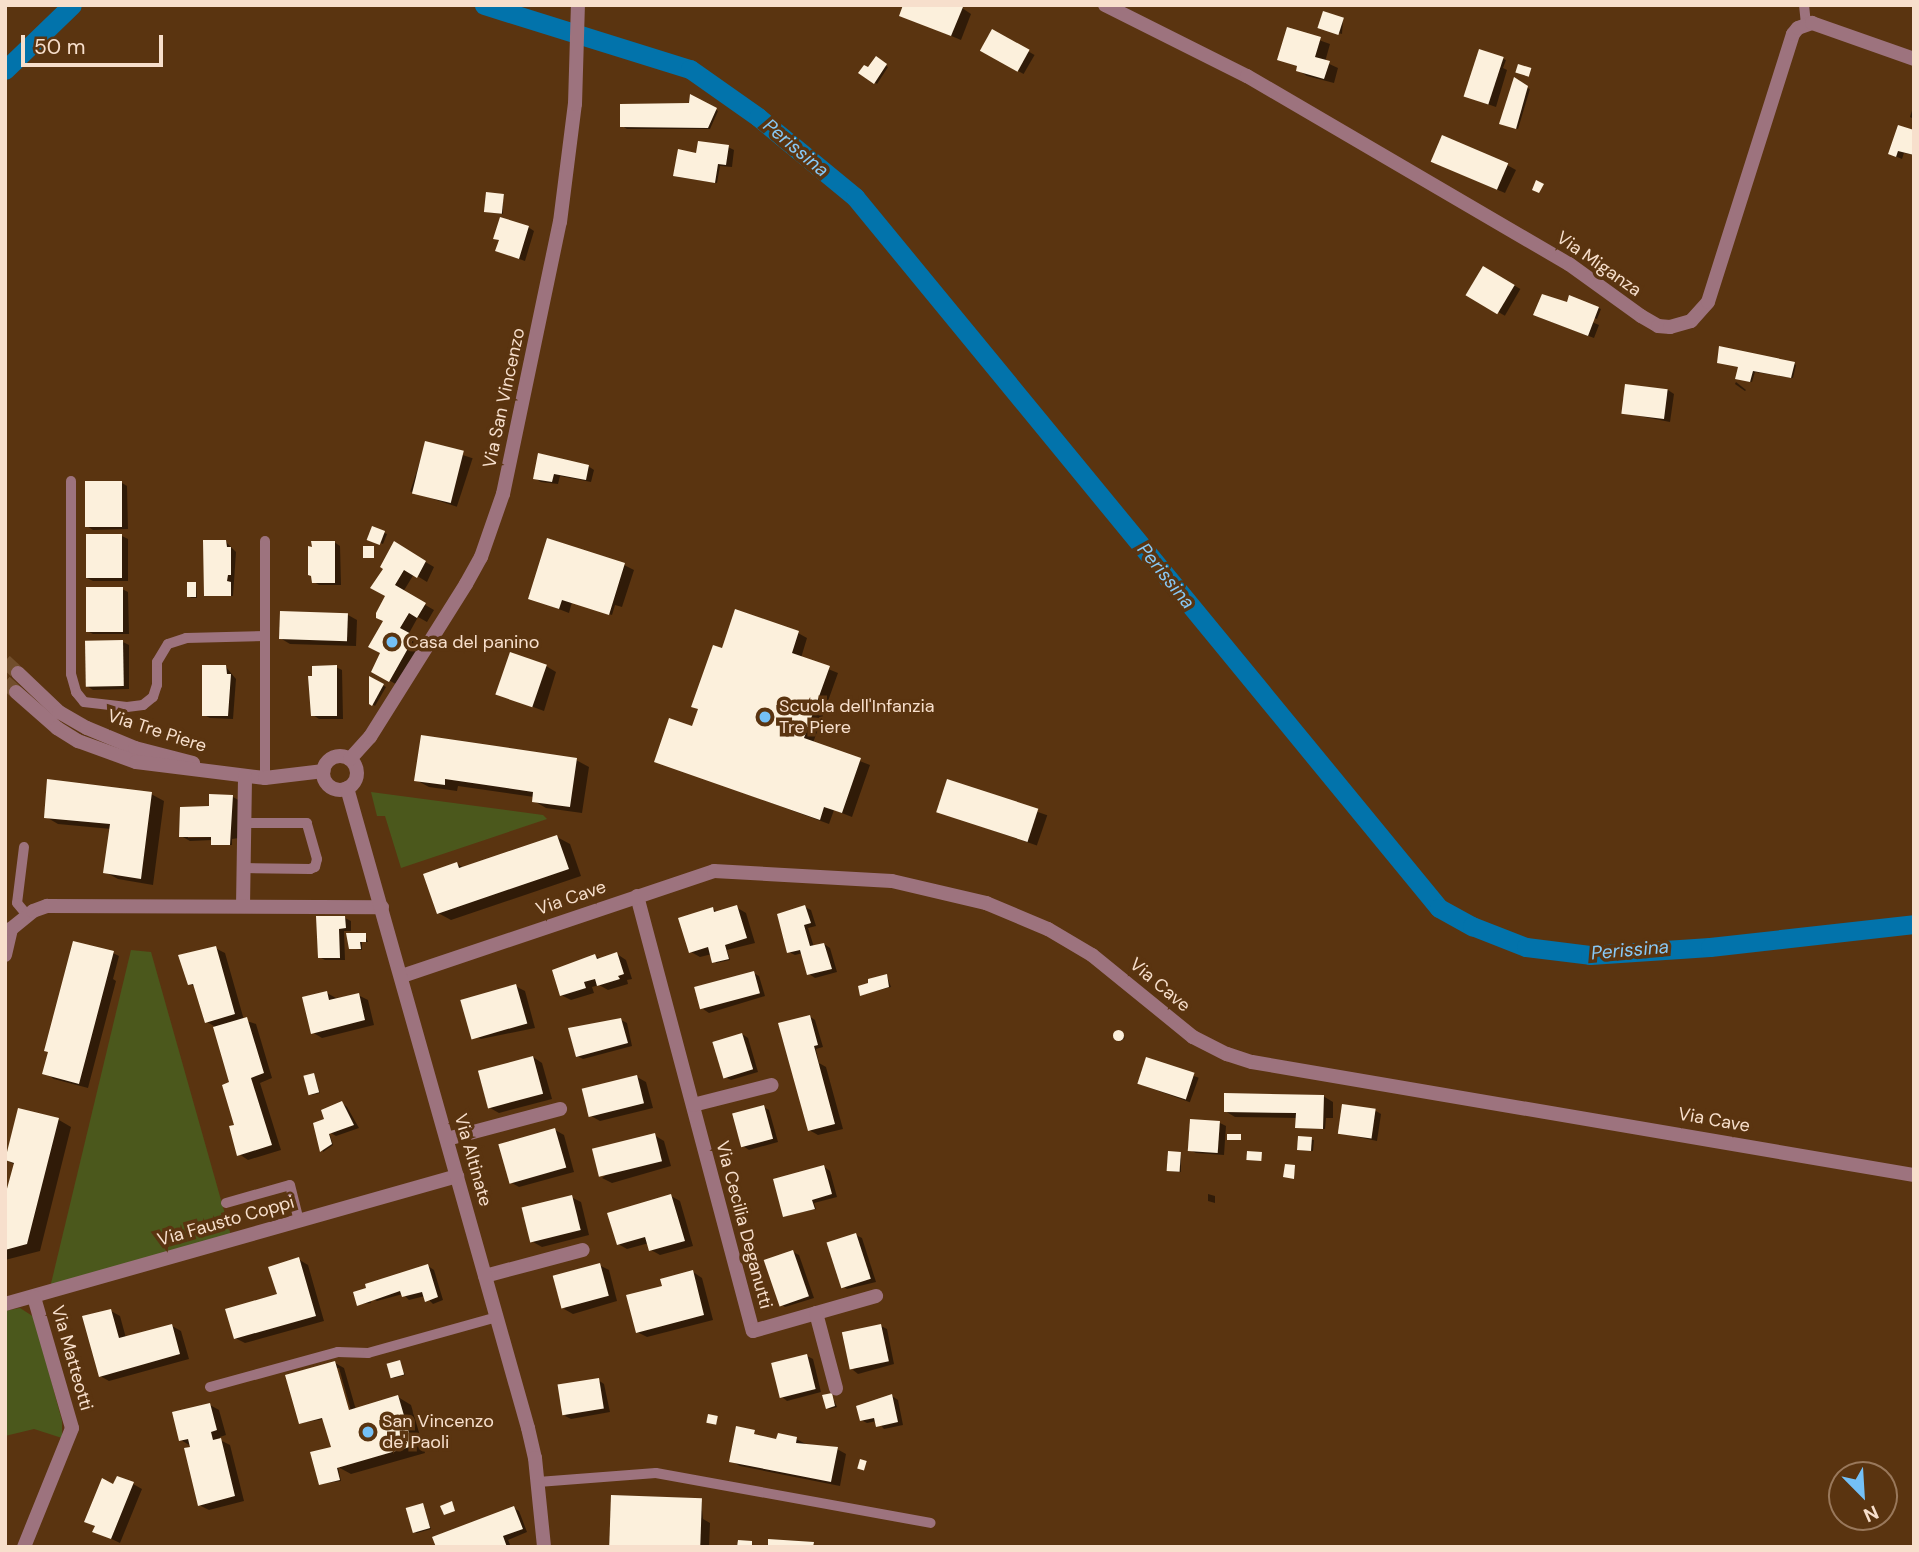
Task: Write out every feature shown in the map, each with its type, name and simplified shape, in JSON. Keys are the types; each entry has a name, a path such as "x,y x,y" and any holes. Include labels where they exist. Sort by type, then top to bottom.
{"street":[{"name":"Via Miganza","path":"1105,5 1247,76 1569,264 1640,316 1658,326 1670,327 1691,321 1708,302 1793,34 1806,24"},
{"name":"Via San Vincenzo","path":"350,759 370,737 466,584 481,557 499,506 560,222 571,145 578,11"},
{"path":"1806,24 1812,23 1914,59"},
{"name":"Via Tre Piere","path":"18,673 59,712 88,728 135,748 221,772"},
{"path":"16,692 57,728 109,755 135,762 265,778 300,776 324,771 331,758 341,756 350,759 357,774 347,788 330,786 324,771"},
{"path":"243,906 245,776"},
{"name":"Via Altinate","path":"347,788 528,1428 538,1482 544,1547"},
{"name":"Via Cave","path":"402,976 714,870 892,881 986,902 1074,943 1193,1037 1227,1054 1252,1062 1914,1175"},
{"name":"Via Cecilia Deganutti","path":"637,896 753,1331 876,1296"},
{"path":"5,955 11,929 27,915 47,906 382,907"},
{"path":"692,1105 772,1085"},
{"path":"447,1139 560,1110"},
{"name":"Via Fausto Coppi","path":"5,1304 457,1177"},
{"path":"485,1276 583,1250"},
{"name":"Via Matteotti","path":"24,1547 72,1428 34,1297"},
{"path":"816,1313 836,1388"}],"lane":[{"path":"1804,5 1806,24"},
{"path":"71,481 71,674 76,692 84,702 116,707 143,705 153,697 157,685 157,662 168,644 186,638 265,636"},
{"path":"265,541 265,778"},
{"path":"243,823 307,823 317,859 316,867 310,869 243,868"},
{"path":"24,847 17,903 27,915"},
{"path":"226,1203 290,1185 299,1220"},
{"path":"210,1387 338,1352 368,1353 497,1317"},
{"path":"538,1482 656,1473 930,1523"}],"green space":[{"path":"371,792 543,815 547,819 401,868 385,816 377,816"},
{"path":"131,950 151,952 232,1239 49,1292"},
{"path":"20,1308 34,1317 62,1421 62,1438 34,1429 5,1436 5,1311"}],"building":[{"path":"903,5 963,7 951,36 899,16"},
{"path":"1323,11 1344,18 1338,35 1317,28"},
{"path":"1287,27 1321,37 1315,57 1330,61 1324,79 1296,71 1297,66 1277,60"},
{"path":"992,29 1030,50 1017,72 980,51"},
{"path":"1479,49 1504,57 1488,105 1464,97"},
{"path":"876,56 887,64 874,84 858,73 864,65 868,67"},
{"path":"1518,64 1531,68 1529,77 1515,73"},
{"path":"1514,77 1528,86 1516,129 1499,124"},
{"path":"690,94 717,108 708,128 620,127 620,104 689,103"},
{"path":"1898,125 1914,130 1914,155 1898,151 1896,157 1888,154"},
{"path":"1442,135 1508,163 1497,190 1431,162"},
{"path":"698,141 729,145 726,165 718,164 715,183 673,176 678,149 696,153"},
{"path":"1536,180 1544,184 1539,193 1532,190"},
{"path":"486,192 504,194 502,214 484,212"},
{"path":"500,217 529,226 519,259 495,251 499,240 493,239"},
{"path":"1483,266 1515,285 1497,314 1465,295"},
{"path":"1542,294 1567,302 1569,295 1599,307 1588,336 1533,315"},
{"path":"1719,346 1795,362 1791,378 1753,371 1750,382 1735,379 1738,367 1717,363"},
{"path":"1625,384 1668,389 1664,419 1621,414"},
{"path":"425,441 464,451 451,503 412,493"},
{"path":"538,453 589,465 586,480 554,474 552,482 533,479"},
{"path":"85,481 122,481 122,527 85,527"},
{"path":"372,526 385,531 380,545 367,540"},
{"path":"86,534 122,534 122,578 86,578"},
{"path":"547,538 625,563 609,615 562,600 559,609 528,599"},
{"path":"203,540 226,540 227,547 231,547 231,575 228,575 227,581 231,582 231,596 204,596"},
{"path":"311,541 335,541 335,583 312,583 311,576 308,575 308,546 312,547"},
{"path":"394,541 426,561 417,578 404,570 395,585 426,603 417,618 409,613 400,628 415,636 389,682 371,672 380,653 368,647 383,621 376,618 376,613 385,596 370,588 383,569 380,567"},
{"path":"363,546 374,546 374,558 363,558"},
{"path":"187,582 196,582 196,597 187,597"},
{"path":"86,587 123,587 123,632 86,632"},
{"path":"735,609 799,631 792,653 830,666 804,738 861,758 842,813 824,807 820,820 654,762 669,718 692,726 698,709 691,707 713,645 722,648"},
{"path":"280,611 348,613 347,641 279,639"},
{"path":"123,640 124,686 86,687 85,641"},
{"path":"510,652 547,665 532,707 495,695"},
{"path":"202,665 226,665 227,674 231,674 228,716 202,716"},
{"path":"337,665 337,716 311,716 308,676 312,676 312,666"},
{"path":"369,676 384,684 372,706 369,704"},
{"path":"421,735 577,758 570,807 532,802 533,792 445,779 445,785 414,781"},
{"path":"47,779 152,792 141,879 103,873 110,824 44,818"},
{"path":"947,779 1038,809 1027,842 936,812"},
{"path":"209,794 233,795 230,845 211,845 211,837 179,837 180,807 209,806"},
{"path":"557,835 569,869 437,914 423,874 457,862 459,868"},
{"path":"737,905 747,938 725,945 729,959 712,963 708,947 689,953 678,918 713,907 714,912"},
{"path":"805,905 811,923 804,925 810,946 824,943 832,969 807,975 800,950 787,953 777,914"},
{"path":"316,916 345,916 346,928 339,929 340,958 318,958"},
{"path":"346,933 366,933 366,942 360,942 361,949 349,949"},
{"path":"73,941 114,951 79,1084 42,1074 48,1052 44,1051"},
{"path":"216,946 235,1014 205,1023 193,984 188,985 178,955"},
{"path":"617,952 624,974 618,976 620,979 597,986 595,979 584,982 586,988 560,996 552,970 595,954 597,959"},
{"path":"754,971 760,993 700,1009 694,987"},
{"path":"887,974 889,987 860,996 858,986 868,983 868,979"},
{"path":"516,984 527,1023 472,1039 460,1000"},
{"path":"327,991 329,1000 359,993 365,1020 311,1034 302,997"},
{"path":"810,1015 818,1045 814,1046 835,1124 808,1131 778,1023"},
{"path":"247,1017 264,1073 251,1078 272,1145 237,1156 229,1126 234,1125 222,1085 229,1082 213,1027"},
{"path":"621,1018 628,1043 576,1057 568,1028"},
{"path":"1118,1029 1124,1035 1118,1041 1112,1035"},
{"path":"742,1033 753,1069 723,1078 712,1042"},
{"path":"533,1056 543,1094 488,1108 478,1071"},
{"path":"1146,1057 1195,1073 1186,1099 1137,1084"},
{"path":"314,1073 319,1092 309,1095 303,1076"},
{"path":"637,1075 644,1103 589,1117 582,1089"},
{"path":"1224,1093 1324,1095 1323,1129 1295,1128 1296,1113 1224,1112"},
{"path":"342,1101 354,1125 329,1134 332,1144 320,1152 313,1123 324,1119 321,1110"},
{"path":"1342,1104 1376,1109 1371,1138 1338,1134"},
{"path":"764,1105 773,1139 741,1147 732,1114"},
{"path":"18,1108 59,1118 27,1244 5,1250 5,1196 14,1163 5,1160"},
{"path":"1190,1119 1220,1121 1218,1153 1188,1151"},
{"path":"555,1128 566,1167 510,1184 498,1144"},
{"path":"655,1133 662,1161 599,1177 592,1149"},
{"path":"1227,1134 1241,1134 1241,1140 1227,1140"},
{"path":"1298,1136 1312,1137 1311,1151 1297,1150"},
{"path":"1168,1151 1181,1152 1180,1172 1167,1171"},
{"path":"1247,1151 1262,1152 1261,1161 1246,1160"},
{"path":"1285,1164 1295,1165 1294,1179 1283,1177"},
{"path":"824,1165 832,1194 812,1200 815,1209 783,1217 773,1179"},
{"path":"671,1194 685,1241 649,1251 645,1237 617,1245 607,1213"},
{"path":"572,1195 581,1230 530,1243 522,1208"},
{"path":"856,1233 871,1279 841,1288 827,1243"},
{"path":"793,1250 809,1296 780,1306 764,1260"},
{"path":"299,1257 316,1316 234,1339 225,1309 277,1294 268,1267"},
{"path":"600,1263 609,1296 561,1309 553,1276"},
{"path":"428,1264 438,1297 425,1302 422,1292 402,1297 400,1291 357,1306 353,1292 366,1288 365,1284"},
{"path":"693,1270 704,1315 636,1333 626,1295 662,1286 660,1279"},
{"path":"111,1309 119,1338 172,1324 180,1354 99,1377 82,1316"},
{"path":"881,1324 889,1361 850,1369 842,1332"},
{"path":"807,1354 816,1389 780,1398 771,1363"},
{"path":"400,1360 404,1374 391,1378 387,1364"},
{"path":"335,1361 349,1410 398,1395 413,1446 337,1468 340,1480 319,1485 310,1452 331,1447 322,1418 299,1424 285,1375"},
{"path":"599,1378 604,1409 562,1415 558,1385"},
{"path":"832,1393 835,1406 826,1409 822,1395"},
{"path":"892,1394 898,1422 876,1427 874,1418 860,1421 856,1406"},
{"path":"210,1403 217,1430 211,1432 213,1440 221,1438 235,1496 198,1506 184,1448 190,1447 188,1439 179,1441 172,1412"},
{"path":"708,1414 718,1416 716,1425 706,1423"},
{"path":"736,1426 776,1439 778,1433 797,1437 796,1443 838,1447 831,1482 729,1462"},
{"path":"860,1459 867,1461 864,1471 857,1469"},
{"path":"117,1476 134,1482 111,1539 92,1532 95,1526 84,1522 102,1478 113,1484"},
{"path":"611,1495 702,1498 700,1547 609,1547"},
{"path":"452,1501 455,1511 444,1515 440,1506"},
{"path":"423,1503 430,1528 413,1533 406,1508"},
{"path":"514,1506 523,1529 503,1536 507,1547 436,1547 432,1537"},
{"path":"768,1539 814,1542 813,1547 768,1547"},
{"path":"738,1540 752,1541 752,1547 737,1547"}],"waterway":[{"name":"Perissina","path":"5,70 72,5"},
{"name":"Perissina","path":"484,5 690,69 758,117 855,197 1439,908 1472,926 1526,947 1590,955 1710,947 1914,924"}],"tunnel":[{"path":"5,661 18,673"},
{"path":"5,682 16,692"}],"place":[{"name":"Casa del panino","path":"392,642"},
{"name":"Scuola dell'Infanzia Tre Piere","path":"765,717"},
{"name":"San Vincenzo de' Paoli","path":"368,1432"}]}
